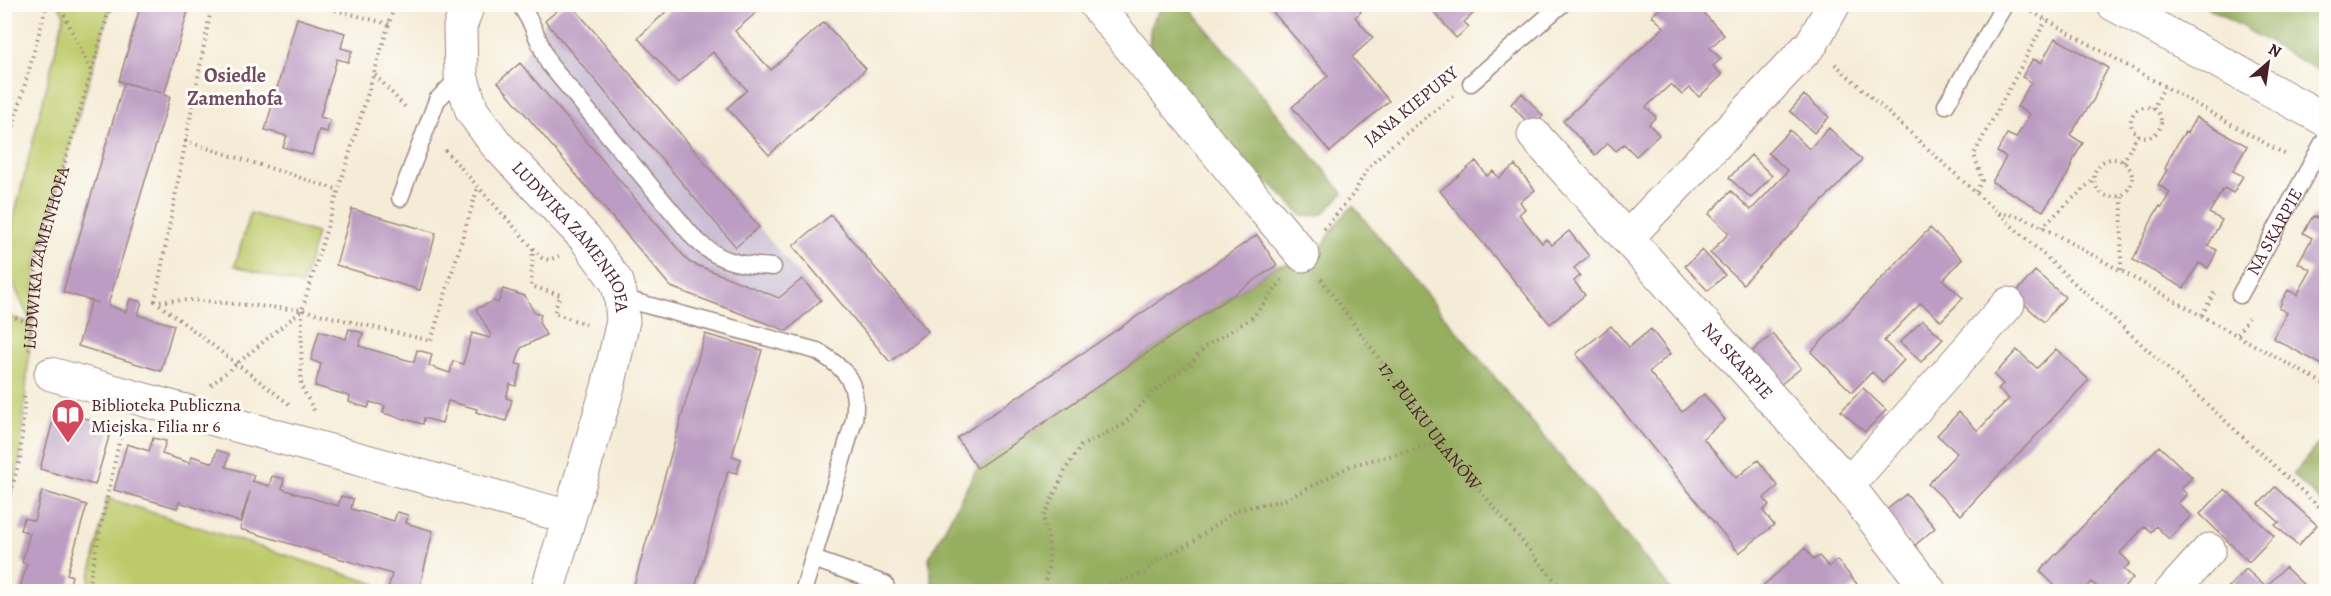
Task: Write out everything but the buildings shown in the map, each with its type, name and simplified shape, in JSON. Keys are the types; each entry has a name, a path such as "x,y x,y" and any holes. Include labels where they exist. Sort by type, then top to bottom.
{"street":[{"name":"LUDWIKA ZAMENHOFA","path":"468,4 460,27 461,76 472,111 496,144 585,238 617,282 621,297 623,321 608,387 547,591"},
{"path":"1095,4 1303,255"},
{"path":"1627,238 1812,43 1834,4"},
{"path":"2113,4 2326,120"},
{"name":"NA SKARPIE","path":"1534,135 1848,485 1930,591"},
{"path":"1848,485 2008,304"},
{"name":"LUDWIKA ZAMENHOFA","path":"35,373 129,395 569,517"},
{"path":"2171,591 2209,550"}],"lane":[{"path":"520,4 549,64 693,238 707,251 722,259 737,264 773,267"},
{"name":"JANA KIEPURY","path":"1471,83 1562,4"},
{"path":"1946,105 2004,4"},
{"path":"400,198 437,100 461,76"},
{"name":"NA SKARPIE","path":"2240,295 2326,137"},
{"path":"621,297 817,351 836,362 850,379 856,401 854,420 803,591"},
{"path":"813,559 885,584 887,591"}],"path":[{"path":"4,161 47,4"},
{"path":"59,4 91,71"},
{"name":"LUDWIKA ZAMENHOFA","path":"4,516 20,459 35,373 32,324 37,258 111,4"},
{"path":"155,301 212,4"},
{"path":"312,4 389,24"},
{"path":"337,453 301,386 302,310 395,4"},
{"path":"2019,4 2289,156"},
{"path":"1976,192 1982,180 1974,154 2046,20"},
{"path":"1812,43 2324,512"},
{"path":"375,75 542,258 549,260 564,255"},
{"name":"JANA KIEPURY","path":"1042,591 1051,560 1043,518 1067,467 1081,446 1123,425 1154,391 1190,364 1204,347 1253,317 1354,193 1367,169 1392,145 1471,83"},
{"path":"2152,109 2164,87"},
{"path":"2140,108 2152,109 2160,118 2160,127 2149,136 2138,134 2132,129 2133,114 2140,108"},
{"path":"2123,162 2138,134"},
{"path":"185,141 339,190"},
{"path":"2042,227 2094,179 2102,163 2115,159 2123,162 2130,169 2132,181 2130,187 2122,195 2110,197 2098,191 2094,179"},
{"path":"155,301 192,300 302,310 431,342 478,187"},
{"path":"2121,270 2122,195"},
{"path":"1998,213 2019,216 2042,227 2326,385"},
{"path":"532,248 531,286 560,295 554,313 600,329"},
{"name":"17. PUŁKU UŁANÓW","path":"1303,255 1441,443 1564,591"},
{"path":"155,301 290,404"},
{"path":"182,410 302,310"},
{"path":"4,314 32,324"},
{"path":"87,591 129,395"},
{"path":"1087,591 1145,573 1161,558 1191,543 1237,510 1287,499 1352,465 1441,443"},
{"path":"4,496 10,494"},
{"path":"2324,512 2326,501"}],"shaded area":[{"path":"565,5 572,5 821,301 787,331 671,287 498,82 520,63 545,21"}],"green space":[{"path":"59,5 111,5 37,258 20,459 5,516 5,336 11,317 31,323 5,266 5,253 64,16"},
{"path":"1164,5 1187,5 1343,193 1323,214 1303,217 1273,186 1243,164 1149,45 1151,24"},
{"path":"2204,5 2326,5 2326,75"},
{"path":"1353,206 1672,591 933,592 929,558 977,468 1277,265 1315,262 1331,232"},
{"path":"250,213 317,233 302,285 235,266"},
{"path":"2326,434 2326,507 2293,475"},
{"path":"107,498 376,584 374,591 87,591"}],"place":[{"name":"Biblioteka Publiczna Miejska. Filia nr 6","path":"68,444"}],"district":[{"name":"Osiedle Zamenhofa","path":"235,86"}]}
